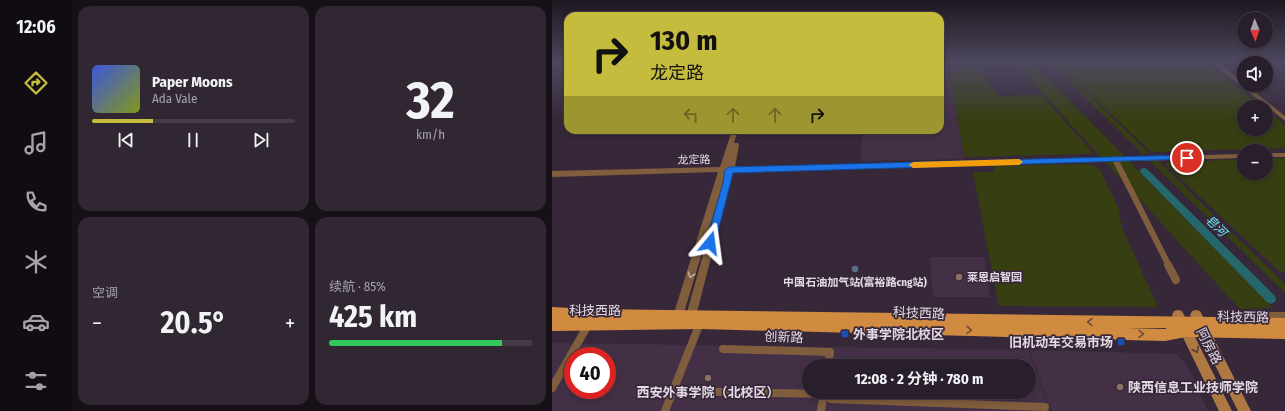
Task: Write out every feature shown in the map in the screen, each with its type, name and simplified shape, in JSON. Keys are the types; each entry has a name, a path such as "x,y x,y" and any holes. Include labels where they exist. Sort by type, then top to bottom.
{"main road":[{"name":"科技西路","path":"552,313 678,316 696,320"},
{"name":"科技西路","path":"552,325 588,325 696,320 1165,335 1182,323 1200,323 1257,324 1283,332"},
{"name":"阿房路","path":"1182,323 1226,411"},
{"name":"科技西路","path":"1200,323 1283,332"},
{"name":"阿房路","path":"1200,323 1245,411"}],"street":[{"path":"1238,81 1285,119"},
{"path":"1255,92 1285,115"},
{"path":"665,411 696,320 727,183 726,170 734,134"},
{"path":"678,316 738,134"},
{"path":"1273,155 1285,155"},
{"name":"龙定路","path":"552,174 1237,156"},
{"path":"1115,160 1176,280"},
{"path":"1257,324 1262,316 1285,316"},
{"path":"552,388 588,325"},
{"name":"创新路","path":"723,349 830,352 829,359"},
{"path":"673,391 802,393"},
{"path":"822,411 823,399"},
{"path":"831,399 1045,407"}],"shaded area":[{"path":"944,81 952,81 964,159 860,161 863,134 944,134"},
{"name":"莱恩启智园","path":"930,257 984,257 990,297 933,297"},
{"name":"西安外事学院（北校区）","path":"552,343 1029,350 1032,359 802,359 802,399 1036,399 1036,370 1050,411 552,411"},
{"name":"陕西信息工业技师学院","path":"1030,350 1176,354 1186,364 1208,411 1051,411 1036,367 1036,359 1033,359"}],"green space":[{"path":"952,81 988,81 998,96 1041,95 1094,154 964,157"},
{"path":"1031,81 1051,81 1273,308 1240,309"},
{"path":"1069,81 1075,81 1150,154 1143,154"},
{"path":"1077,81 1230,81 1237,86 1237,92 1244,92 1254,100 1237,100 1237,136 1273,136 1273,115 1285,125 1285,148 1273,148 1273,144 1237,144 1237,149 1151,152"},
{"path":"1153,156 1285,284 1285,293 1146,157"},
{"path":"1285,158 1285,271 1280,272 1164,163 1237,159 1237,180 1273,180 1273,159"},
{"path":"1089,164 1099,168 1118,207 1122,228 1158,307 999,306 973,172 994,172 993,166"}],"waterway":[{"name":"皂河","path":"1144,171 1271,299"}],"slow traffic":[{"path":"913,165 1019,162"}],"place":[{"name":"中国石油加气站(富裕路cng站)","path":"855,269"},
{"name":"莱恩启智园","path":"959,277"},
{"name":"外事学院北校区","path":"845,334"},
{"name":"旧机动车交易市场","path":"1121,342"},
{"name":"西安外事学院（北校区）","path":"708,378"},
{"name":"陕西信息工业技师学院","path":"1120,387"}],"route":[{"path":"710,243 727,183 729,170 1187,158"}]}
